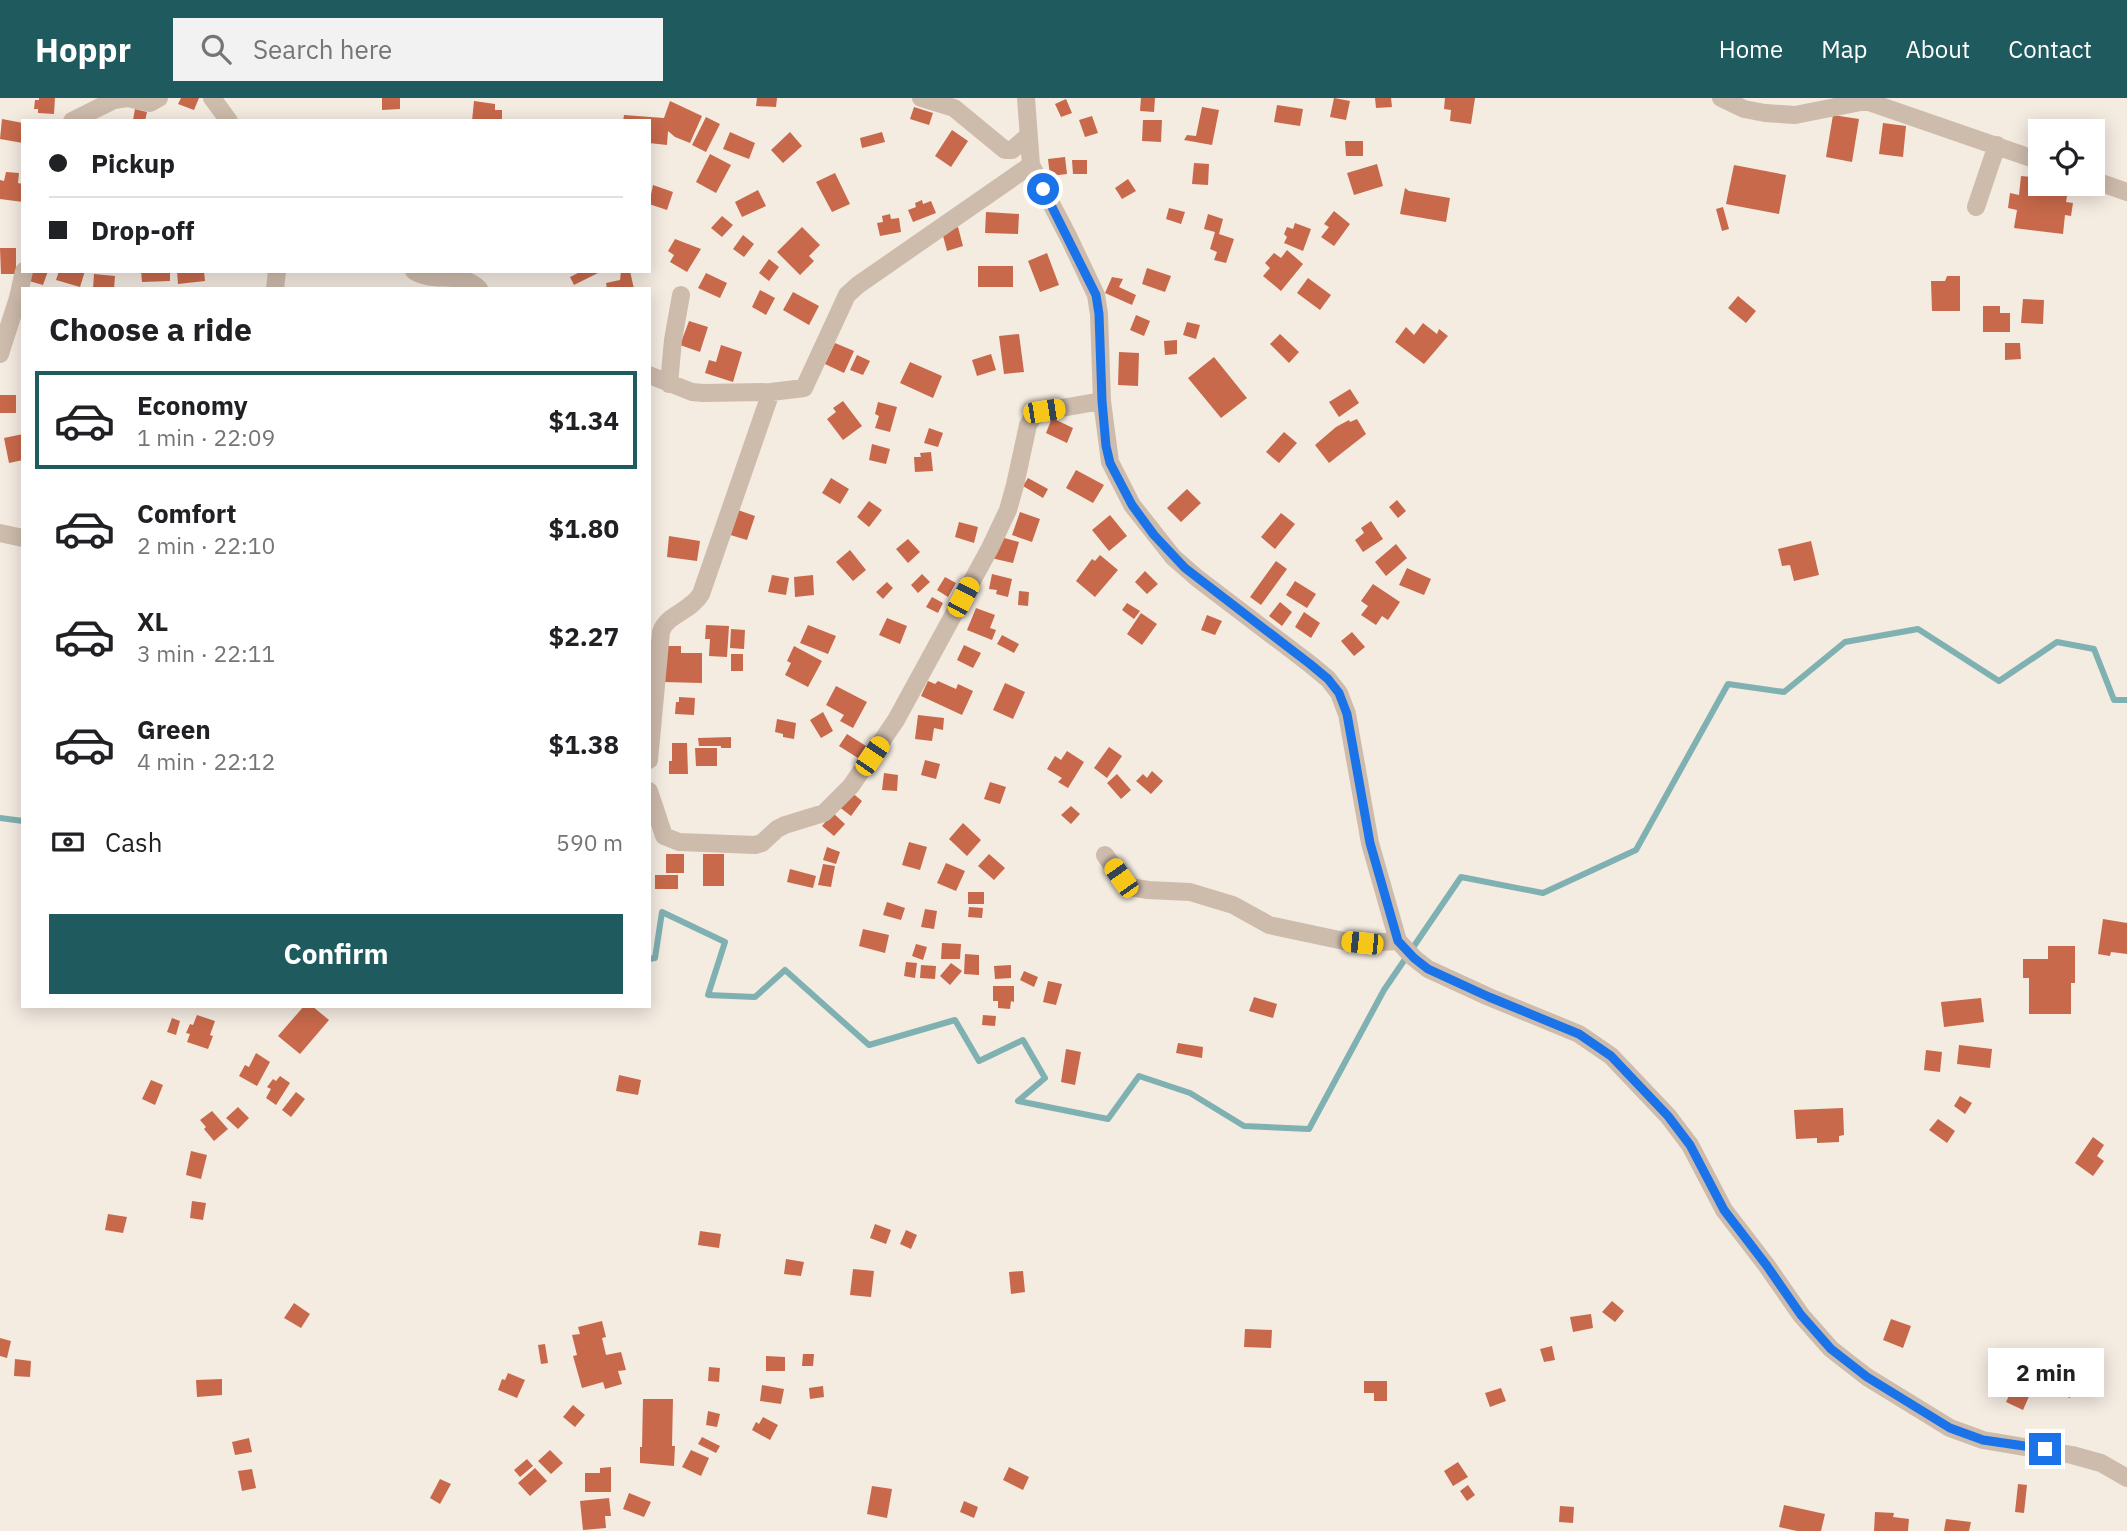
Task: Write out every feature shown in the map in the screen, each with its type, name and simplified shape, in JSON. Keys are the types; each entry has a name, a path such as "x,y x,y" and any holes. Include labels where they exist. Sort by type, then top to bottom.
{"street":[{"path":"76,119 114,100 127,98 150,103 159,98"},
{"path":"212,98 228,119"},
{"path":"920,98 954,108 1005,150 1012,150 1028,136"},
{"path":"1026,98 1031,165 1096,295 1102,401 1110,463 1132,505 1173,557 1310,664 1328,679 1339,693 1347,714 1370,843 1398,941 1428,969 1579,1034 1611,1056 1668,1116 1690,1145 1724,1210 1801,1315 1831,1349 1867,1377 1950,1428 1983,1440 2072,1455 2101,1464 2127,1478"},
{"path":"1721,98 1744,109 1795,115 1866,101 2028,157"},
{"path":"1976,206 1997,145"},
{"path":"651,377 692,392 703,393 771,392 804,388 847,295 1031,165"},
{"path":"2105,184 2127,192"},
{"path":"0,354 23,273"},
{"path":"418,273 429,278 460,278 476,287"},
{"path":"669,384 681,295"},
{"path":"651,739 664,623 696,603 701,594 771,392"},
{"path":"651,797 664,836 679,842 755,845 762,843 785,825 824,813 851,786 897,720 990,548 1012,498 1028,425 1033,417 1044,411 1102,401"},
{"path":"0,533 21,538"},
{"path":"1105,855 1130,887 1190,892 1233,905 1269,925 1345,941 1398,941"}],"building":[{"path":"55,98 54,114 38,113 38,109 34,109 35,100"},
{"path":"181,98 199,98 194,110 178,104"},
{"path":"382,98 400,98 400,109 382,110"},
{"path":"757,98 777,98 776,107 756,106"},
{"path":"1141,98 1155,98 1154,112 1140,111"},
{"path":"1334,98 1350,101 1346,120 1330,117"},
{"path":"1375,98 1391,98 1392,107 1376,108"},
{"path":"1445,98 1475,98 1471,124 1450,121 1451,110 1444,109"},
{"path":"1066,99 1072,113 1061,117 1055,104"},
{"path":"474,101 495,104 495,110 502,110 502,119 472,119"},
{"path":"670,101 702,116 690,143 668,131 667,145 651,143 651,119 623,119 624,115 664,118"},
{"path":"1277,105 1303,109 1300,126 1274,122"},
{"path":"914,107 933,113 929,125 910,119"},
{"path":"1202,107 1219,110 1212,145 1184,140 1187,135 1196,136"},
{"path":"135,109 147,112 145,119 133,119"},
{"path":"1833,115 1859,119 1852,162 1826,157"},
{"path":"1092,116 1098,133 1085,137 1079,120"},
{"path":"706,117 720,124 706,152 692,145"},
{"path":"2,119 21,123 21,143 0,139"},
{"path":"1143,120 1162,120 1161,142 1142,141"},
{"path":"1883,123 1906,126 1903,157 1879,154"},
{"path":"952,130 968,141 951,167 935,156"},
{"path":"730,132 755,143 749,159 723,149"},
{"path":"790,132 802,146 783,163 771,150"},
{"path":"882,132 885,142 862,148 860,138"},
{"path":"1345,141 1363,141 1363,156 1346,156"},
{"path":"710,154 731,165 716,193 696,182"},
{"path":"1065,157 1067,174 1050,176 1048,159"},
{"path":"1072,160 1087,160 1087,174 1073,174"},
{"path":"1194,163 1209,164 1208,185 1192,184"},
{"path":"1377,164 1383,186 1354,195 1347,173"},
{"path":"1734,165 1786,175 1779,214 1726,204"},
{"path":"6,172 19,173 21,202 0,199 0,180 4,181"},
{"path":"835,173 850,204 832,212 816,182"},
{"path":"2021,176 2028,177 2028,196 2067,196 2066,202 2073,203 2071,216 2065,215 2063,234 2014,228 2017,210 2008,208 2010,193 2019,195"},
{"path":"1128,179 1136,191 1122,199 1115,188"},
{"path":"653,185 673,192 667,210 651,205"},
{"path":"1405,188 1450,198 1446,222 1400,214"},
{"path":"758,190 766,206 742,217 735,202"},
{"path":"922,200 923,204 931,201 936,213 913,222 908,210 916,207 915,203"},
{"path":"1723,207 1729,229 1722,231 1716,209"},
{"path":"1169,208 1185,212 1181,224 1166,219"},
{"path":"1334,211 1350,224 1334,246 1321,237 1329,227 1324,224"},
{"path":"986,212 1019,214 1018,234 985,233"},
{"path":"890,214 891,219 899,218 901,232 880,236 877,223 883,222 882,216"},
{"path":"1208,214 1223,219 1219,234 1234,239 1226,263 1214,260 1217,252 1210,249 1215,232 1204,229"},
{"path":"722,216 733,225 722,237 711,228"},
{"path":"1295,223 1311,229 1303,251 1284,243 1287,227 1293,229"},
{"path":"802,227 820,245 809,256 814,261 800,275 777,252"},
{"path":"958,227 963,246 947,251 942,232"},
{"path":"743,235 754,244 744,257 733,249"},
{"path":"675,239 701,249 687,272 670,262 674,255 668,251"},
{"path":"0,248 16,248 16,274 1,274"},
{"path":"1287,250 1303,264 1281,291 1263,276 1270,268 1265,263 1274,253 1281,258"},
{"path":"1047,253 1059,285 1040,292 1028,261"},
{"path":"769,259 779,267 769,281 759,273"},
{"path":"978,266 1013,266 1013,287 978,287"},
{"path":"1147,268 1171,276 1165,292 1142,284"},
{"path":"31,273 47,273 43,285 29,281"},
{"path":"58,273 84,273 80,287 56,280"},
{"path":"141,273 170,273 170,281 142,282"},
{"path":"177,273 204,273 205,281 178,284"},
{"path":"578,273 598,273 574,285 570,277"},
{"path":"621,273 630,273 634,287 607,287 606,283 620,280"},
{"path":"706,273 727,283 720,298 698,288"},
{"path":"94,274 115,276 114,287 93,287"},
{"path":"1947,276 1960,276 1960,311 1932,311 1931,281 1945,281"},
{"path":"1112,277 1123,279 1119,287 1136,295 1132,305 1105,293"},
{"path":"1308,278 1331,295 1320,310 1297,293"},
{"path":"760,290 775,298 766,315 752,307"},
{"path":"793,292 819,306 809,325 783,310"},
{"path":"1738,296 1756,311 1746,323 1728,308"},
{"path":"2023,299 2044,300 2043,324 2021,323"},
{"path":"1983,306 2000,306 2000,313 2010,313 2010,332 1983,332"},
{"path":"1136,315 1150,321 1144,336 1130,330"},
{"path":"689,321 708,327 700,352 680,345"},
{"path":"1187,322 1200,325 1196,339 1183,335"},
{"path":"1423,323 1437,334 1439,329 1448,336 1424,364 1395,342 1406,327 1414,335"},
{"path":"1019,334 1024,372 1004,374 999,336"},
{"path":"1280,334 1299,352 1289,363 1270,344"},
{"path":"1177,340 1177,354 1165,355 1164,341"},
{"path":"835,343 854,351 844,373 825,364"},
{"path":"2005,343 2020,343 2021,359 2005,360"},
{"path":"721,345 742,352 733,382 705,373 709,360 716,362"},
{"path":"1119,352 1139,353 1138,386 1118,385"},
{"path":"991,354 996,370 977,376 972,360"},
{"path":"857,355 870,361 863,375 850,370"},
{"path":"1214,357 1247,398 1221,418 1188,378"},
{"path":"910,362 942,376 933,398 900,383"},
{"path":"1350,389 1359,403 1339,417 1329,402"},
{"path":"0,395 16,395 16,413 0,413"},
{"path":"843,401 862,426 843,440 827,419 836,412 833,408"},
{"path":"878,402 897,407 890,432 875,428 879,416 875,414"},
{"path":"1052,418 1073,428 1067,443 1046,433"},
{"path":"1357,419 1366,434 1329,463 1315,445 1336,427"},
{"path":"929,428 943,433 938,447 924,443"},
{"path":"1284,432 1297,443 1279,463 1266,452"},
{"path":"21,434 21,460 9,463 4,438"},
{"path":"872,444 890,449 886,464 869,460"},
{"path":"931,452 933,471 915,472 914,457 921,457 920,453"},
{"path":"1076,470 1104,485 1093,503 1066,488"},
{"path":"831,478 849,489 840,504 822,493"},
{"path":"1028,478 1048,489 1043,498 1023,486"},
{"path":"1187,489 1201,503 1181,522 1167,508"},
{"path":"1397,500 1406,511 1398,518 1389,507"},
{"path":"869,501 882,510 869,527 857,517"},
{"path":"735,509 755,516 747,540 727,534"},
{"path":"1020,512 1040,519 1032,542 1012,535"},
{"path":"1281,513 1295,524 1275,549 1261,537"},
{"path":"1110,515 1127,536 1109,551 1092,530"},
{"path":"1371,521 1383,539 1363,552 1355,540 1364,533 1361,528"},
{"path":"959,522 978,527 974,543 955,537"},
{"path":"669,536 700,541 697,561 667,557"},
{"path":"997,536 1019,542 1013,563 991,558"},
{"path":"908,539 920,552 908,563 896,549"},
{"path":"1811,541 1819,575 1794,581 1790,565 1782,566 1778,549"},
{"path":"1396,544 1407,558 1386,576 1375,562"},
{"path":"850,550 866,570 853,581 836,562"},
{"path":"1100,555 1118,570 1095,597 1076,581 1092,559 1095,561"},
{"path":"1276,561 1287,569 1261,605 1250,597"},
{"path":"1407,568 1431,579 1424,595 1399,585"},
{"path":"1145,571 1158,584 1147,594 1135,582"},
{"path":"922,574 930,582 918,593 911,585"},
{"path":"992,574 1012,579 1008,597 996,594 997,590 989,589"},
{"path":"772,575 789,578 786,595 768,592"},
{"path":"813,575 814,595 795,597 794,577"},
{"path":"945,577 956,583 948,597 937,590"},
{"path":"1295,581 1316,594 1307,608 1286,595"},
{"path":"887,582 893,588 883,599 876,592"},
{"path":"1373,584 1400,602 1388,620 1382,616 1376,625 1361,615 1368,606 1361,601"},
{"path":"1019,591 1029,592 1028,606 1018,605"},
{"path":"932,597 943,603 938,613 926,607"},
{"path":"1280,602 1292,612 1282,626 1269,616"},
{"path":"1127,603 1140,611 1134,619 1122,610"},
{"path":"976,608 995,615 990,628 996,630 992,640 967,630"},
{"path":"1304,612 1320,623 1311,638 1295,627"},
{"path":"1141,613 1157,624 1142,645 1127,634"},
{"path":"1207,615 1222,621 1215,635 1201,630"},
{"path":"887,618 907,626 900,644 879,635"},
{"path":"706,625 729,626 727,657 709,656 710,639 705,639"},
{"path":"808,625 836,636 828,654 800,643"},
{"path":"731,629 745,630 744,649 730,648"},
{"path":"1352,632 1365,647 1354,656 1341,641"},
{"path":"1002,635 1019,644 1014,653 997,644"},
{"path":"964,645 981,653 973,668 957,660"},
{"path":"664,646 681,646 681,653 702,653 702,683 663,682"},
{"path":"794,646 822,661 808,687 785,675 791,663 787,661"},
{"path":"731,654 743,654 743,671 731,671"},
{"path":"928,681 935,684 938,681 956,689 958,684 973,691 962,715 921,696"},
{"path":"1005,683 1025,692 1013,719 993,710"},
{"path":"836,686 867,702 853,728 840,721 844,715 826,705"},
{"path":"679,697 695,698 694,715 675,714"},
{"path":"823,712 833,731 821,738 810,720"},
{"path":"918,715 944,718 943,730 934,728 932,741 915,739"},
{"path":"777,719 796,723 794,739 775,732"},
{"path":"847,734 866,746 858,758 839,746"},
{"path":"731,737 731,748 699,746 698,738"},
{"path":"672,743 687,743 688,774 669,774"},
{"path":"1109,747 1122,756 1107,778 1094,768"},
{"path":"695,748 717,748 717,766 696,766"},
{"path":"1067,751 1084,762 1068,788 1058,782 1062,778 1047,769 1055,756 1061,760"},
{"path":"925,760 940,764 936,779 921,775"},
{"path":"1152,771 1163,781 1151,794 1136,781 1143,774 1147,778"},
{"path":"884,773 898,775 897,791 882,790"},
{"path":"1117,774 1131,790 1121,799 1107,783"},
{"path":"990,782 1006,787 1000,804 984,799"},
{"path":"850,791 862,801 851,816 838,806"},
{"path":"1071,806 1080,814 1071,824 1061,815"},
{"path":"833,813 845,824 834,836 822,826"},
{"path":"963,823 981,840 967,856 949,839"},
{"path":"909,842 927,847 920,870 902,865"},
{"path":"827,847 840,852 836,864 823,860"},
{"path":"666,854 684,854 684,873 666,873"},
{"path":"703,854 724,854 724,886 703,886"},
{"path":"989,854 1005,868 994,880 978,866"},
{"path":"946,863 965,871 956,891 937,883"},
{"path":"823,864 835,866 831,887 818,885"},
{"path":"790,869 816,876 813,888 787,882"},
{"path":"655,875 678,875 678,889 655,889"},
{"path":"968,892 984,892 984,904 968,904"},
{"path":"887,902 905,908 901,920 883,915"},
{"path":"969,907 983,908 982,918 968,917"},
{"path":"925,909 937,911 934,929 921,927"},
{"path":"2103,919 2127,923 2127,954 2098,954"},
{"path":"863,929 889,935 885,953 859,946"},
{"path":"942,943 961,944 960,959 941,959"},
{"path":"916,944 927,947 923,960 912,956"},
{"path":"2048,946 2075,946 2075,983 2071,983 2071,1014 2029,1014 2029,978 2023,978 2023,959 2048,959"},
{"path":"965,954 979,955 979,975 964,974"},
{"path":"906,962 917,963 915,978 904,976"},
{"path":"951,963 962,971 950,985 940,976"},
{"path":"921,965 936,966 935,979 920,978"},
{"path":"1011,965 1011,978 995,979 994,966"},
{"path":"1024,971 1038,977 1034,987 1020,980"},
{"path":"1048,981 1062,984 1056,1005 1043,1002"},
{"path":"993,986 1014,986 1014,1002 1011,1001 1010,1009 998,1008 998,1001 993,1001"},
{"path":"1254,997 1277,1004 1273,1018 1249,1011"},
{"path":"1981,998 1984,1022 1944,1027 1941,1002"},
{"path":"302,1008 314,1008 329,1020 300,1054 278,1036"},
{"path":"197,1015 215,1021 208,1049 187,1042 190,1034 186,1033"},
{"path":"983,1015 996,1016 995,1026 982,1025"},
{"path":"172,1018 180,1021 176,1035 167,1032"},
{"path":"1178,1043 1203,1047 1202,1058 1176,1053"},
{"path":"1959,1045 1992,1049 1990,1068 1957,1064"},
{"path":"1066,1049 1081,1052 1075,1085 1061,1082"},
{"path":"1926,1050 1942,1052 1940,1072 1924,1070"},
{"path":"256,1053 270,1062 257,1086 239,1076 245,1065 249,1067"},
{"path":"619,1075 641,1080 638,1095 616,1091"},
{"path":"280,1076 290,1083 276,1105 266,1098 271,1089 267,1087 273,1079 276,1081"},
{"path":"151,1080 163,1085 155,1105 142,1099"},
{"path":"296,1092 305,1099 291,1117 282,1110"},
{"path":"1960,1096 1972,1103 1965,1114 1954,1106"},
{"path":"238,1107 249,1118 238,1129 226,1118"},
{"path":"1843,1108 1844,1135 1839,1136 1839,1142 1817,1143 1817,1138 1796,1139 1794,1110"},
{"path":"212,1111 228,1129 214,1141 200,1120"},
{"path":"1938,1119 1955,1131 1947,1143 1929,1130"},
{"path":"2093,1137 2104,1145 2097,1156 2104,1161 2093,1176 2075,1163"},
{"path":"191,1151 207,1155 201,1179 186,1175"},
{"path":"192,1201 206,1203 203,1220 190,1218"},
{"path":"108,1214 127,1217 123,1233 105,1230"},
{"path":"875,1224 891,1230 886,1244 870,1238"},
{"path":"906,1230 917,1235 911,1249 900,1244"},
{"path":"700,1231 721,1234 719,1248 698,1245"},
{"path":"786,1259 804,1262 801,1276 784,1274"},
{"path":"853,1269 874,1271 871,1297 850,1295"},
{"path":"1023,1271 1025,1292 1011,1294 1009,1272"},
{"path":"1612,1301 1624,1311 1615,1322 1602,1312"},
{"path":"294,1303 310,1314 301,1328 284,1318"},
{"path":"1591,1314 1593,1328 1573,1332 1570,1317"},
{"path":"1891,1319 1911,1326 1903,1348 1883,1340"},
{"path":"602,1321 606,1337 602,1338 606,1355 621,1352 626,1370 618,1371 622,1384 605,1389 603,1382 582,1388 573,1356 577,1355 572,1335 580,1334 578,1327"},
{"path":"1245,1329 1272,1330 1271,1348 1244,1347"},
{"path":"0,1338 11,1341 7,1358 0,1356"},
{"path":"545,1344 548,1363 541,1364 538,1345"},
{"path":"1552,1346 1555,1360 1544,1362 1540,1349"},
{"path":"803,1354 814,1354 813,1366 802,1366"},
{"path":"766,1356 785,1357 785,1371 766,1371"},
{"path":"15,1359 31,1361 30,1377 14,1376"},
{"path":"2034,1363 2077,1381 2070,1398 2035,1383 2023,1410 2006,1402 2022,1368"},
{"path":"709,1367 720,1368 719,1382 708,1381"},
{"path":"508,1373 525,1380 517,1398 498,1390 502,1379 505,1380"},
{"path":"222,1379 222,1395 197,1397 196,1380"},
{"path":"1364,1381 1387,1381 1387,1401 1374,1401 1374,1393 1364,1393"},
{"path":"762,1385 784,1389 781,1404 760,1401"},
{"path":"823,1386 824,1397 810,1399 809,1388"},
{"path":"1501,1388 1506,1401 1490,1407 1485,1393"},
{"path":"643,1399 673,1399 674,1466 640,1463"},
{"path":"573,1405 585,1415 575,1427 563,1417"},
{"path":"708,1411 720,1414 717,1427 706,1425"},
{"path":"763,1417 778,1425 770,1440 752,1430 756,1422 759,1424"},
{"path":"702,1437 720,1446 716,1453 698,1444"},
{"path":"249,1438 252,1452 235,1455 232,1442"},
{"path":"550,1450 563,1463 551,1474 538,1461"},
{"path":"691,1450 709,1458 701,1476 682,1467"},
{"path":"527,1459 533,1466 520,1477 514,1470"},
{"path":"1458,1462 1468,1477 1453,1486 1444,1471"},
{"path":"611,1467 611,1492 585,1492 585,1473 600,1473 600,1468"},
{"path":"1009,1467 1029,1477 1023,1490 1003,1480"},
{"path":"535,1468 547,1481 530,1496 518,1483"},
{"path":"252,1469 256,1488 242,1491 238,1471"},
{"path":"440,1479 451,1484 440,1504 430,1498"},
{"path":"2018,1484 2027,1485 2024,1513 2015,1512"},
{"path":"1468,1485 1475,1495 1467,1501 1460,1491"},
{"path":"872,1486 892,1489 887,1518 867,1514"},
{"path":"629,1493 651,1502 644,1517 623,1509"},
{"path":"609,1498 611,1516 605,1516 606,1528 583,1530 580,1501"},
{"path":"964,1501 978,1507 974,1518 960,1512"},
{"path":"1784,1505 1825,1514 1821,1531 1797,1531 1779,1527"},
{"path":"1560,1506 1574,1507 1573,1523 1559,1522"},
{"path":"1875,1512 1894,1513 1893,1517 1909,1519 1908,1531 1874,1531"},
{"path":"1946,1519 1971,1522 1969,1531 1944,1531"}],"waterway":[{"path":"651,959 655,958 662,912 725,942 708,995 755,997 785,970 869,1045 955,1020 979,1061 1023,1040 1045,1078 1018,1101 1108,1119 1139,1076 1190,1093 1244,1126 1309,1129 1384,990 1461,877 1543,893 1636,850 1728,684 1784,692 1845,642 1918,629 1999,681 2057,642 2094,649 2114,700 2127,700"},
{"path":"0,818 21,821"}],"route":[{"path":"1043,189 1096,295 1102,401 1110,463 1132,505 1173,557 1310,664 1328,679 1339,693 1347,714 1370,843 1398,941 1428,969 1579,1034 1611,1056 1668,1116 1690,1145 1724,1210 1801,1315 1831,1349 1867,1377 1950,1428 1983,1440 2045,1449"}]}
